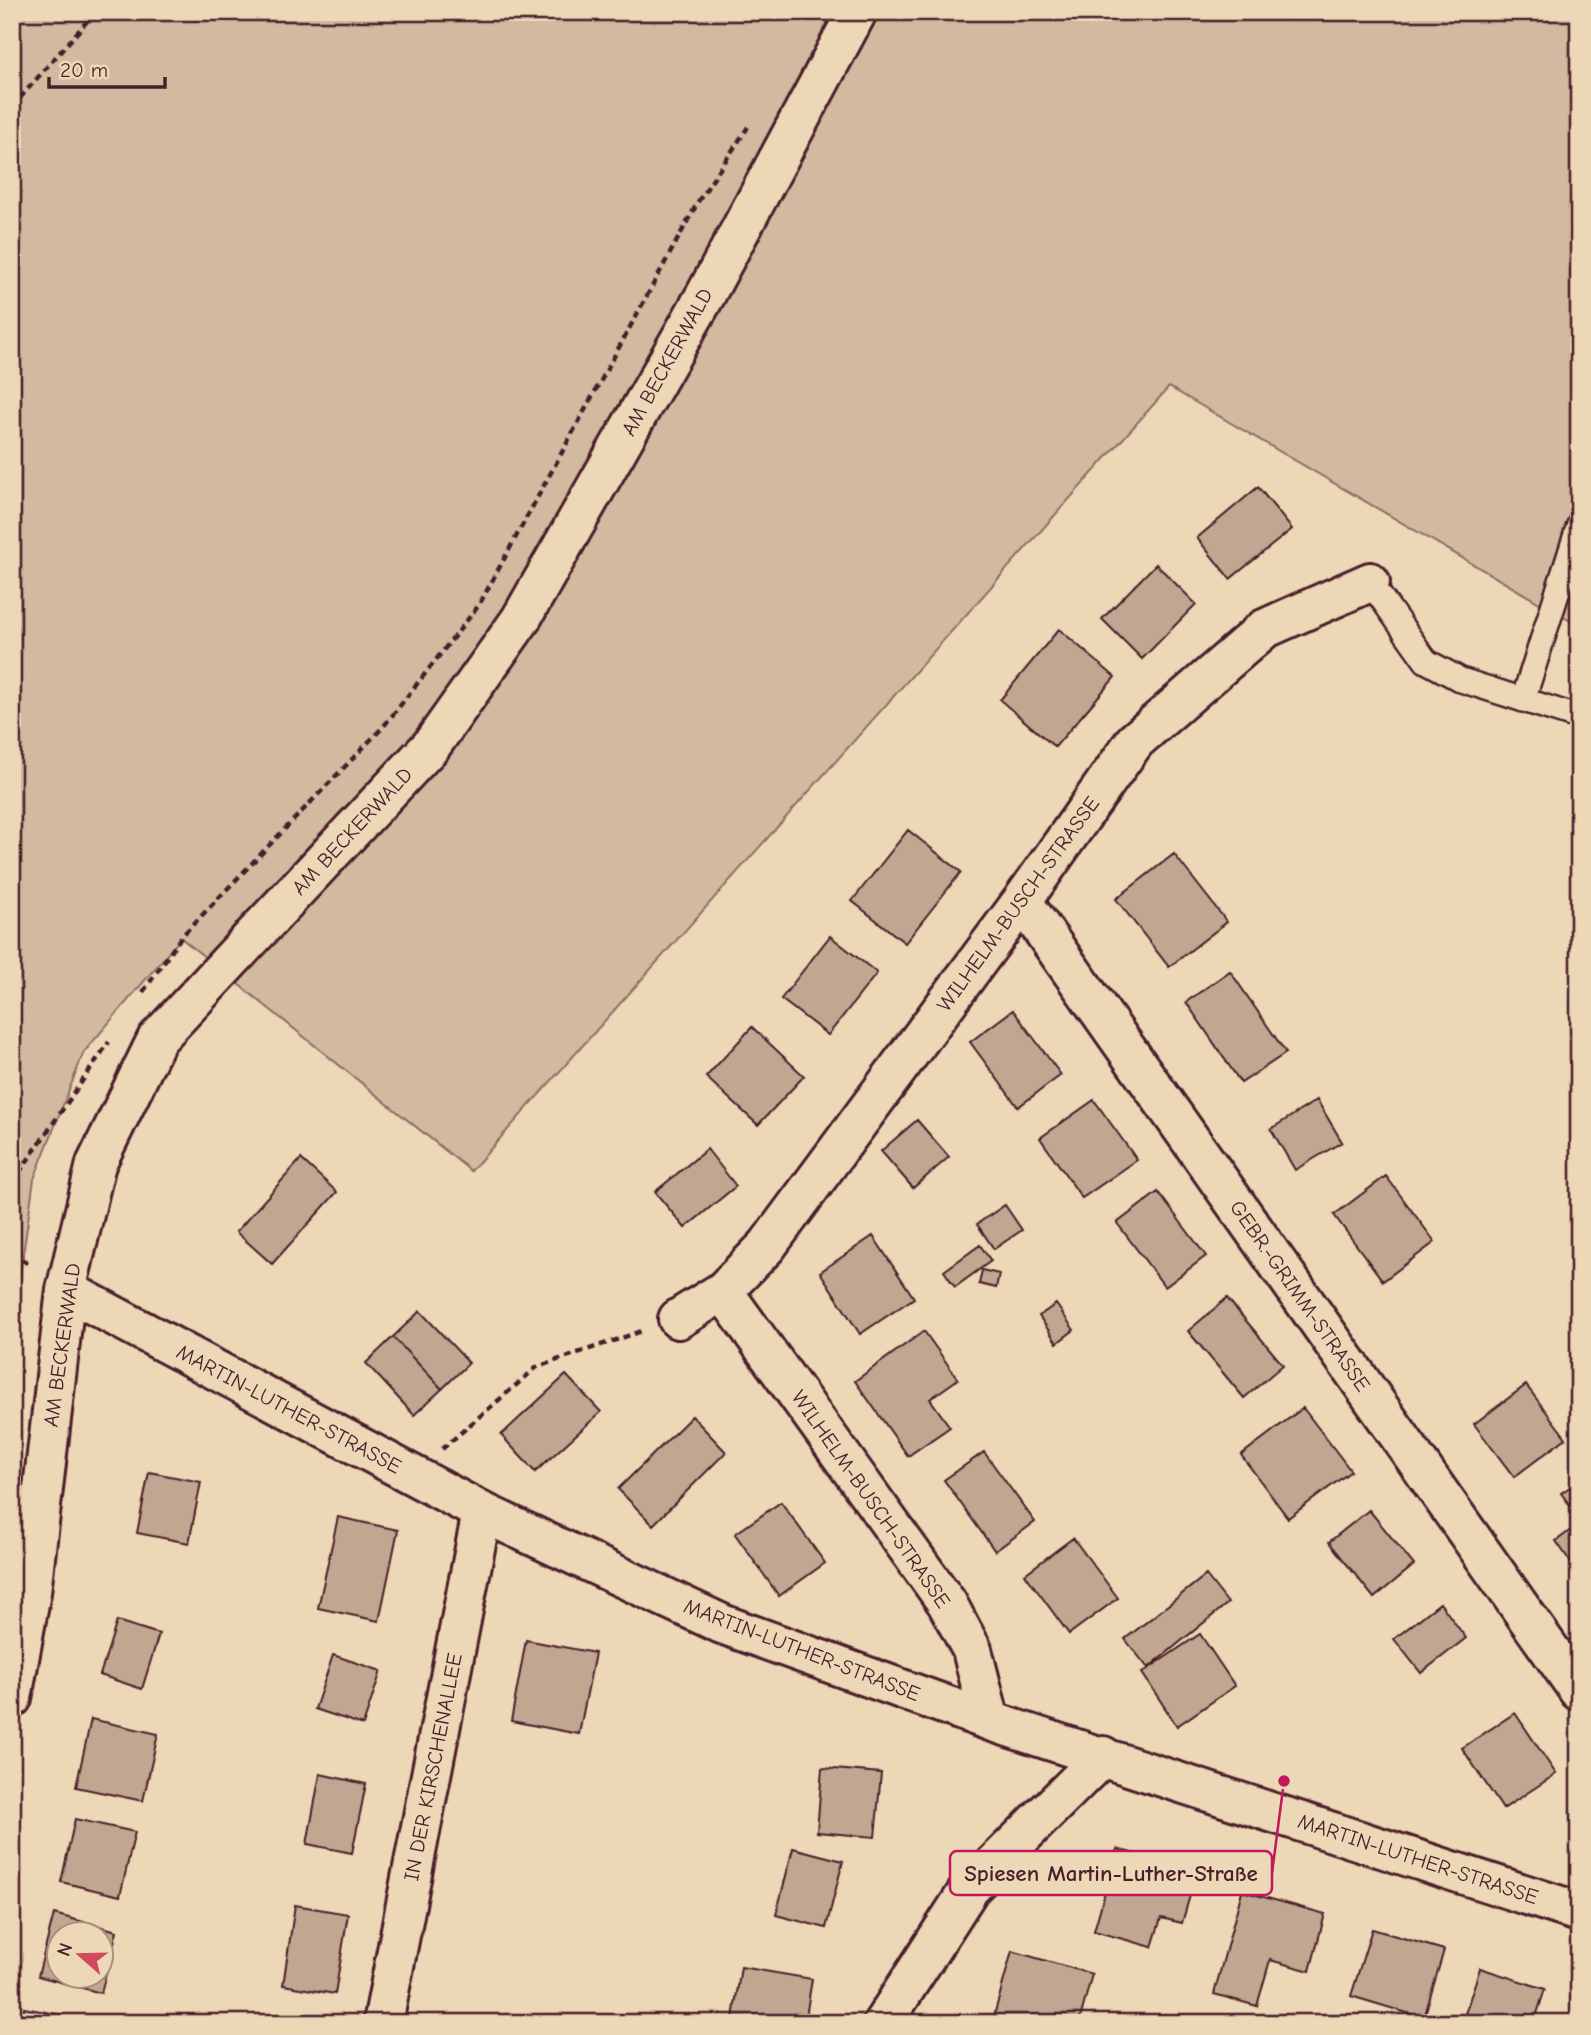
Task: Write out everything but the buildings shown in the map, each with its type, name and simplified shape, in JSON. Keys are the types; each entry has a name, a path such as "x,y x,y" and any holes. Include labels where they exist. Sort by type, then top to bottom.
{"street":[{"name":"AM BECKERWALD","path":"12,1698 31,1592 65,1290 96,1164 157,1039 431,746 521,620 705,296 857,12"},
{"name":"WILHELM-BUSCH-STRASSE","path":"678,1319 723,1291 767,1246 1022,901 1135,741 1264,629 1370,582"},
{"name":"GEBR.-GRIMM-STRASSE","path":"1022,901 1579,1690"},
{"name":"MARTIN-LUTHER-STRASSE","path":"65,1290 482,1512 722,1624 990,1721 1579,1912"},
{"name":"WILHELM-BUSCH-STRASSE","path":"723,1291 947,1603 972,1650 990,1721"},
{"name":"IN DER KIRSCHENALLEE","path":"383,2023 482,1512"},
{"path":"883,2023 970,1888 1102,1756"}],"lane":[{"path":"1523,700 1579,524"},
{"path":"1370,582 1426,661 1461,680 1577,718"}],"path":[{"path":"12,107 95,12"},
{"path":"143,993 181,937 384,726 479,605 698,200 751,123"},
{"path":"12,1183 112,1038"},
{"path":"412,1474 537,1367 678,1319"}],"shaded area":[{"path":"12,12 1579,12 1579,626 1169,387 471,1171 181,938 84,1052 34,1179 12,1331"}],"place":[{"name":"Spiesen Martin-Luther-Straße","path":"1284,1781"}]}
